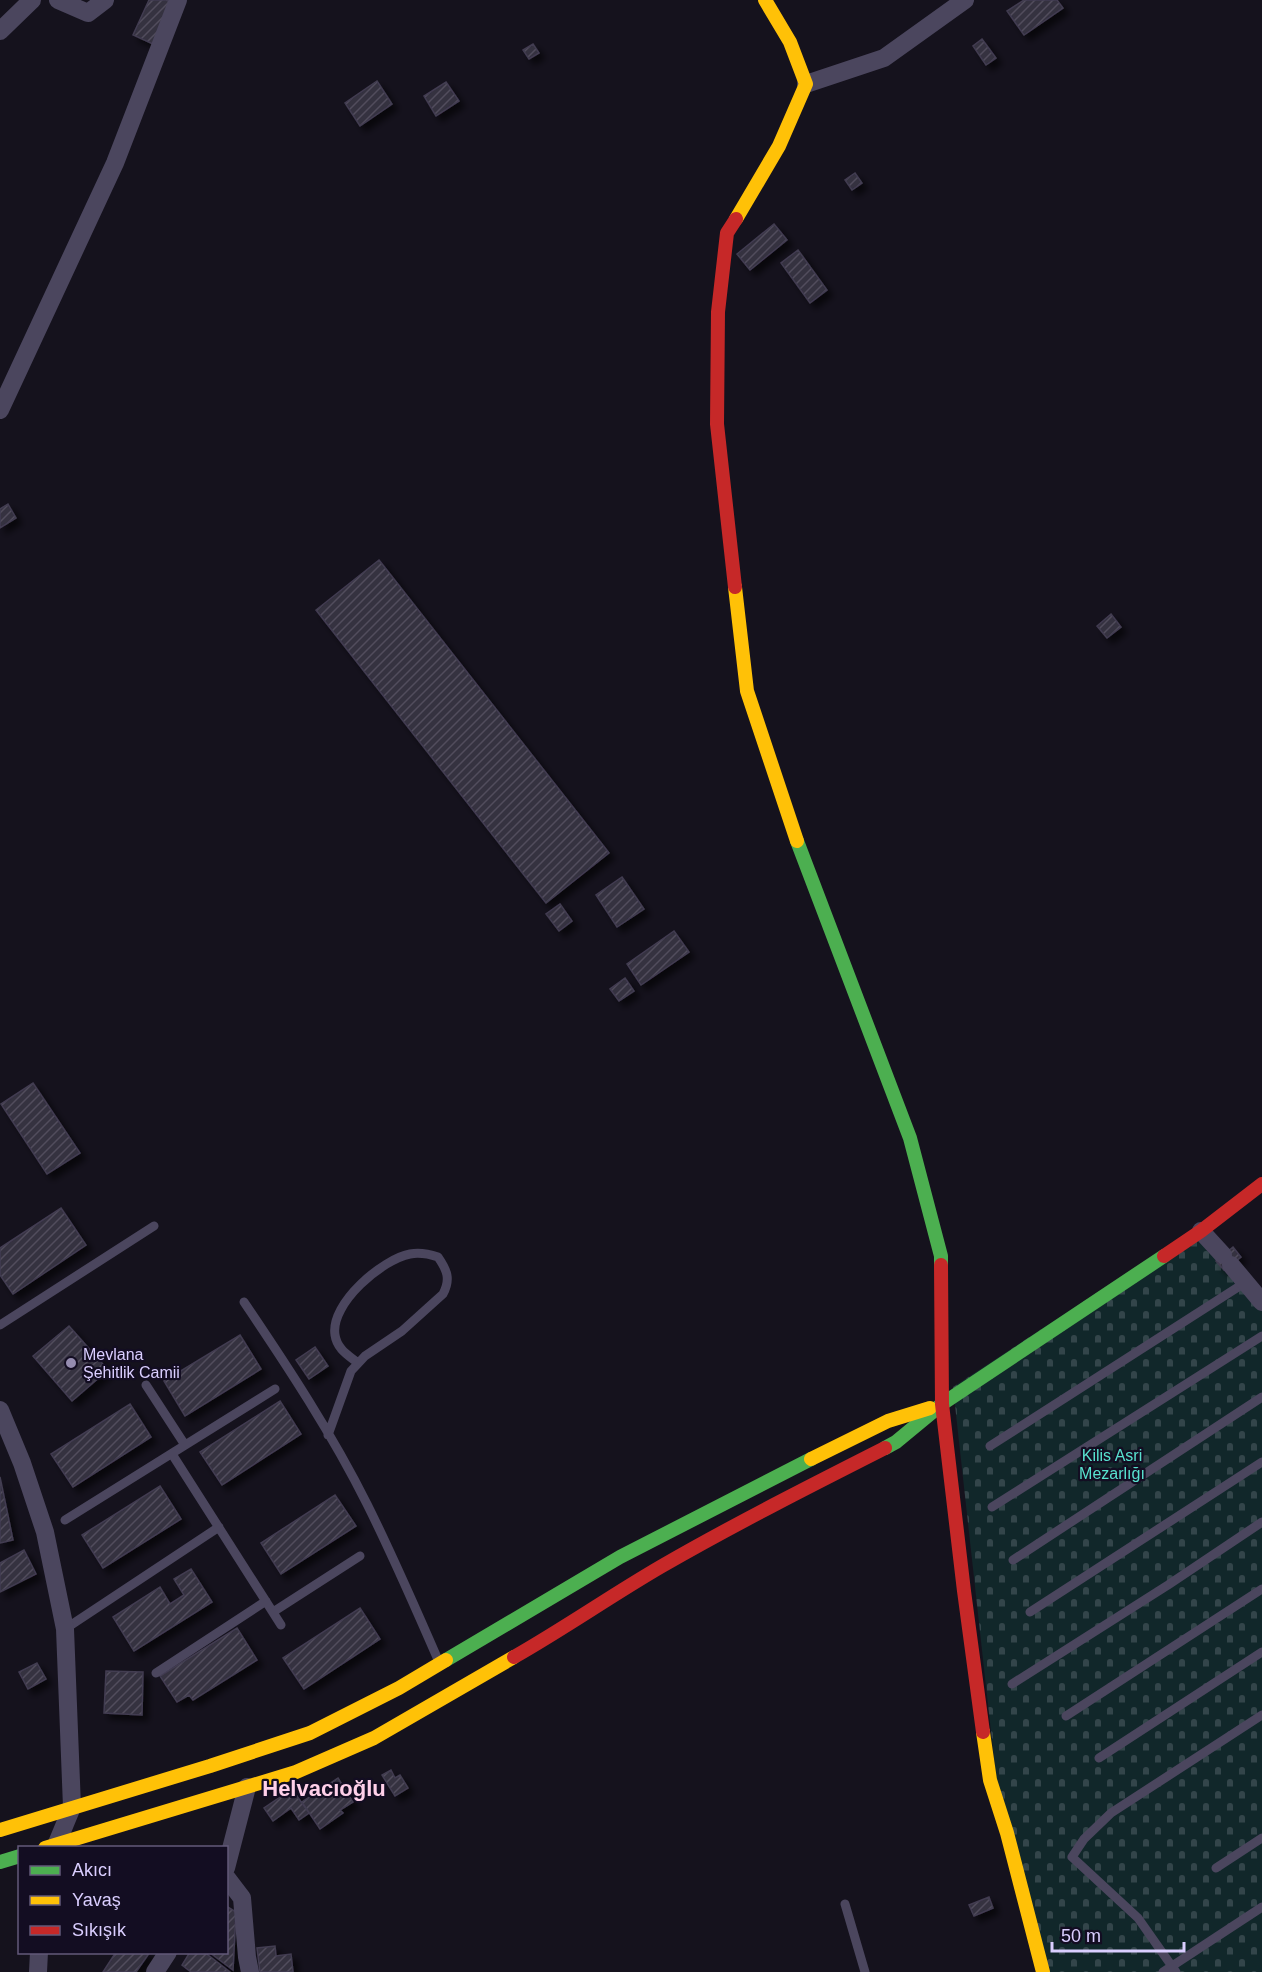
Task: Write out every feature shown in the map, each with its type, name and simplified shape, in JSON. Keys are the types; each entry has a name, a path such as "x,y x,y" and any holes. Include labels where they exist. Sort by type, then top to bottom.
{"street":[{"path":"0,31 32,0"},
{"path":"58,0 88,13 105,0"},
{"path":"0,410 115,163 178,0"},
{"path":"765,0 790,42 806,84 779,146 727,233 718,312 718,435 747,691 791,826 910,1138 941,1256 942,1404 990,1780 1008,1833 1042,1972"},
{"path":"806,84 884,58 965,0"},
{"path":"52,1846 296,1772 374,1738 560,1632 660,1567 897,1442 942,1404 1201,1232 1262,1184"},
{"path":"1201,1232 1262,1302"},
{"path":"0,1830 310,1733 399,1688 620,1557 736,1496 888,1421 942,1404"},
{"path":"0,1410 22,1463 45,1532 65,1629 72,1807 52,1846"},
{"path":"228,1860 247,1787"},
{"path":"0,1862 18,1857"},
{"path":"228,1880 242,1898 250,1972"},
{"path":"38,1972 39,1954"},
{"path":"155,1972 167,1954"}],"lane":[{"path":"0,1325 154,1226"},
{"path":"328,1435 347,1381 358,1363 402,1331 443,1294 448,1276 447,1270 438,1257 419,1253 408,1254 378,1271 349,1296 338,1314 335,1333 341,1350 358,1363"},
{"path":"990,1446 1246,1282"},
{"path":"244,1302 328,1435 372,1514 440,1664"},
{"path":"992,1507 1262,1336"},
{"path":"146,1385 185,1445"},
{"path":"64,1520 275,1389"},
{"path":"1013,1560 1262,1397"},
{"path":"172,1454 281,1625"},
{"path":"1030,1612 1262,1462"},
{"path":"1012,1684 1262,1522"},
{"path":"65,1629 219,1527"},
{"path":"273,1612 360,1556"},
{"path":"1066,1716 1262,1589"},
{"path":"156,1673 266,1601"},
{"path":"1099,1758 1262,1652"},
{"path":"1174,1969 1138,1918 1072,1857 1084,1839 1111,1813 1262,1715"},
{"path":"1216,1868 1262,1838"},
{"path":"845,1904 865,1972"},
{"path":"1163,1972 1174,1969 1262,1907"}],"green space":[{"name":"Kilis Asri Mezarlığı","path":"1191,1231 1262,1309 1262,1972 1042,1972 1001,1822 953,1387"}],"building":[{"path":"149,0 166,0 172,3 153,44 133,35"},
{"path":"1024,0 1057,0 1063,8 1024,35 1007,11"},
{"path":"982,39 996,58 986,65 973,46"},
{"path":"533,44 539,53 529,59 523,50"},
{"path":"377,81 392,104 360,126 345,103"},
{"path":"446,82 459,101 436,116 424,96"},
{"path":"855,173 862,183 852,190 845,180"},
{"path":"774,224 787,240 750,270 737,254"},
{"path":"798,250 827,290 810,303 781,263"},
{"path":"8,504 16,518 0,528 0,509"},
{"path":"379,560 609,853 546,903 316,610"},
{"path":"1111,614 1121,627 1107,638 1097,626"},
{"path":"622,877 644,909 617,927 596,895"},
{"path":"560,904 572,921 559,931 546,914"},
{"path":"674,931 689,952 641,985 627,964"},
{"path":"625,978 634,991 619,1001 610,989"},
{"path":"33,1083 80,1153 47,1174 1,1104"},
{"path":"61,1208 86,1245 13,1294 0,1275 0,1248"},
{"path":"1233,1247 1241,1257 1224,1270 1216,1261"},
{"name":"Mevlana Şehitlik Camii","path":"69,1326 108,1370 72,1401 33,1356"},
{"path":"240,1335 261,1369 185,1416 164,1381"},
{"path":"315,1347 328,1366 309,1379 296,1360"},
{"path":"280,1401 301,1434 222,1485 200,1452"},
{"path":"130,1404 151,1437 73,1487 51,1454"},
{"path":"0,1477 13,1540 0,1543"},
{"path":"160,1486 181,1519 103,1568 82,1535"},
{"path":"335,1495 356,1526 281,1574 261,1543"},
{"path":"24,1550 36,1574 0,1592 0,1563"},
{"path":"191,1569 212,1602 134,1651 113,1617 160,1587 170,1604 184,1595 174,1579"},
{"path":"360,1608 380,1639 304,1689 283,1658"},
{"path":"237,1628 257,1660 193,1700 189,1695 177,1702 160,1676"},
{"path":"37,1663 46,1679 28,1689 19,1672"},
{"path":"106,1671 143,1672 142,1715 104,1713"},
{"path":"391,1770 395,1778 400,1775 408,1788 395,1796 382,1775"},
{"path":"338,1778 353,1802 340,1810 343,1813 320,1829 302,1802"},
{"path":"292,1789 309,1813 299,1820 291,1808 273,1821 264,1808"},
{"path":"989,1897 993,1908 974,1916 969,1905"},
{"path":"228,1907 236,1912 233,1970 212,1954 228,1954"},
{"path":"275,1946 276,1956 291,1954 293,1972 260,1972 257,1948"},
{"path":"115,1954 149,1954 136,1972 103,1972"},
{"path":"189,1954 207,1954 230,1972 191,1972 182,1965"}],"traffic: fast":[{"path":"797,841 910,1138 941,1256 941,1265"},
{"path":"885,1448 896,1442 942,1404 1164,1256"},
{"path":"446,1660 620,1557 811,1459"},
{"path":"0,1862 18,1857"}],"traffic: slow":[{"path":"736,219 779,146 806,84 790,42 765,0"},
{"path":"735,587 747,691 797,841"},
{"path":"811,1459 888,1421 930,1408"},
{"path":"52,1846 296,1772 374,1738 514,1657"},
{"path":"0,1830 310,1733 399,1688 446,1660"},
{"path":"983,1732 990,1780 1007,1833 1043,1972"}],"traffic: jam":[{"path":"735,587 717,424 718,312 727,233 736,219"},
{"path":"1164,1256 1262,1184"},
{"path":"941,1265 942,1404 983,1732"},
{"path":"514,1657 689,1550 885,1448"}],"place":[{"name":"Mevlana Şehitlik Camii","path":"71,1363"}],"district":[{"name":"Helvacıoğlu","path":"324,1788"}]}
